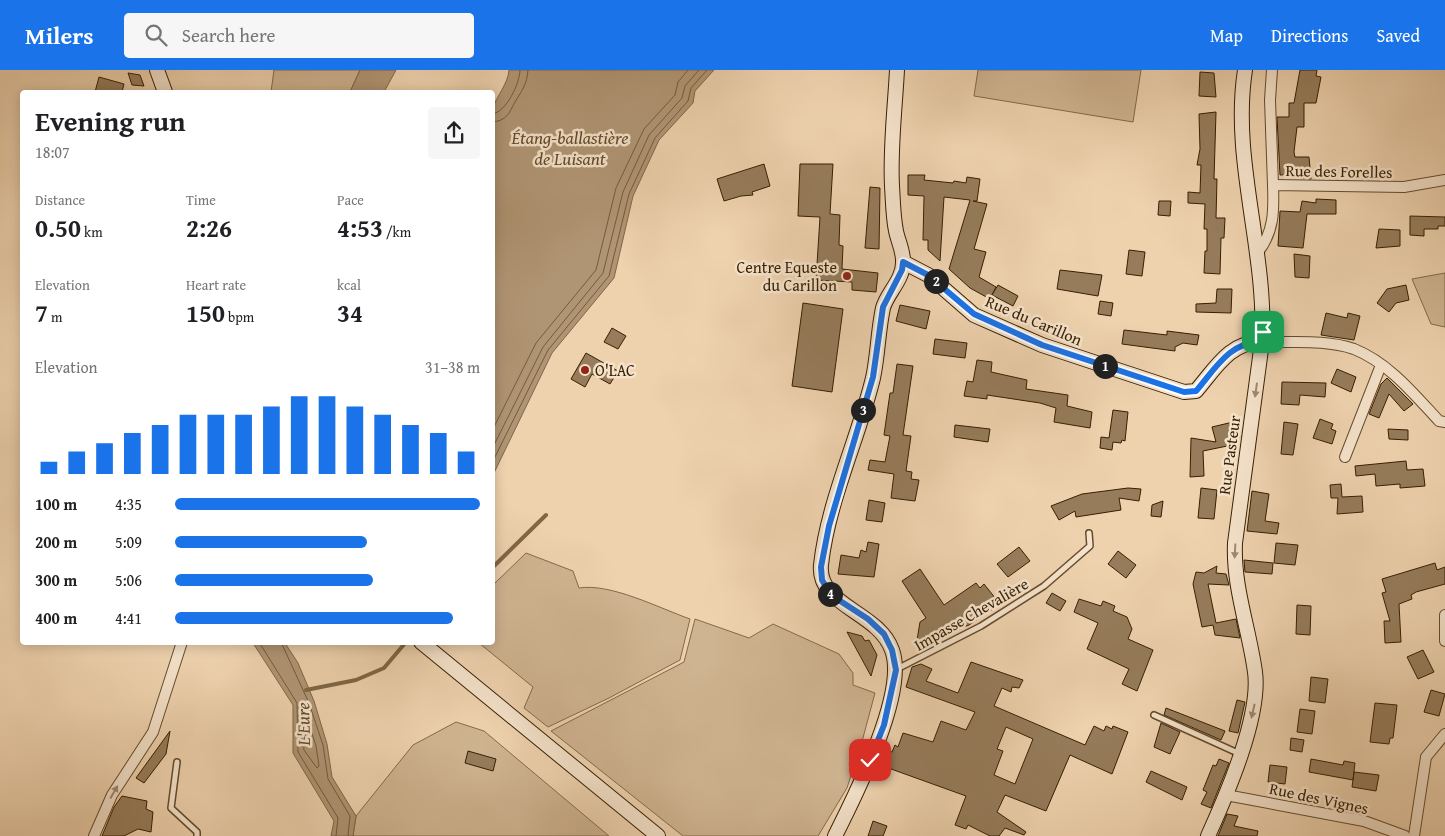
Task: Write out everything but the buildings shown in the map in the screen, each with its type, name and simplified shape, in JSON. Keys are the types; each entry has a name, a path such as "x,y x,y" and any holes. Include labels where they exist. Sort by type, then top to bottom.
{"street":[{"path":"157,70 164,90"},
{"path":"835,836 856,795 884,725 896,670 892,650 884,634 868,619 831,595 822,580 821,567 829,526 873,377 883,307 902,270 903,262 896,230 892,183 896,70"},
{"name":"Rue Pasteur","path":"1208,836 1226,795 1255,708 1255,673 1234,567 1235,543 1262,342 1263,308 1242,112 1245,70"},
{"path":"1272,70 1270,100 1272,185"},
{"name":"Rue des Forelles","path":"1258,252 1267,240 1272,227 1272,185 1404,187 1445,180"},
{"name":"Rue du Carillon","path":"903,262 928,275 974,314 1042,345 1184,392 1196,391 1232,350 1248,342 1262,342"},
{"path":"1262,342 1326,344 1354,349 1393,373 1439,421 1445,422"},
{"path":"1345,457 1381,365"},
{"path":"1445,615 1443,620 1445,640"},
{"path":"94,836 112,795 152,732 181,645"},
{"path":"425,645 658,836"},
{"path":"1414,836 1426,757 1445,734"},
{"name":"Rue des Vignes","path":"1226,795 1364,821 1405,836"}],"lane":[{"name":"Impasse Chevalière","path":"896,670 981,626 1044,586 1090,546 1089,533"},
{"path":"1154,715 1240,754"},
{"path":"177,762 171,808 198,832 197,836"}],"shaded area":[{"path":"274,70 360,70 351,90 271,90"},
{"path":"978,70 1141,70 1133,122 974,96"},
{"path":"1445,273 1445,327 1431,324 1412,279"},
{"path":"526,553 573,571 579,588 592,587 620,593 690,619 680,660 609,698 548,727 524,708 533,687 481,645 495,645 495,583"},
{"path":"695,619 749,638 773,624 839,654 853,673 853,685 875,693 860,749 854,749 849,765 854,766 847,788 818,836 683,836 551,731 684,662"},
{"path":"456,722 484,731 609,836 353,836 356,816 413,745"}],"water":[{"path":"360,70 396,70 385,90 351,90"},
{"name":"Étang-ballastière de Luisant","path":"509,70 714,70 695,91 693,103 659,140 633,196 614,278 552,353 495,471 495,103"},
{"name":"L'Eure","path":"254,645 286,645 298,663 314,701 327,744 332,777 356,816 353,836 331,836 334,821 293,753 293,705"}],"waterway":[{"path":"495,565 546,515"},
{"path":"306,690 356,680 384,668 403,645"}],"place":[{"name":"Centre Equeste du Carillon","path":"847,276"},
{"name":"O'LAC","path":"585,370"}],"route":[{"path":"870,760 884,725 896,670 892,650 884,634 868,619 831,595 822,580 821,567 829,526 873,377 883,307 902,270 903,262 928,275 974,314 1042,345 1184,392 1196,391 1232,350 1248,342 1262,342 1263,332"}]}
